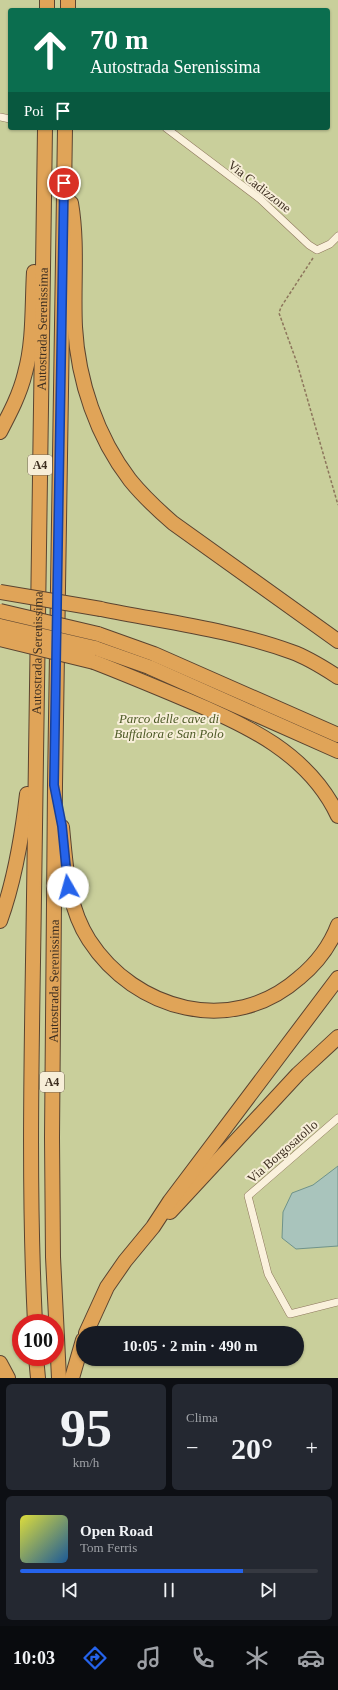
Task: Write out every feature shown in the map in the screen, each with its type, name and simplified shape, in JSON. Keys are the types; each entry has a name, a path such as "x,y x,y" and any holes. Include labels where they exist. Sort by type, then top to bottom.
{"highway":[{"name":"Autostrada Serenissima","path":"35,1314 32,1258 31,1130 45,130"},
{"name":"Autostrada Serenissima","path":"59,1378 53,1257 52,1138 54,785 65,130"},
{"path":"0,432 15,402 25,372 30,344 36,230 44,166"},
{"path":"64,167 76,242 75,304 77,346 81,371 90,405 115,457 130,480 149,502 173,523 338,641"},
{"path":"0,592 101,609 242,637 293,652 319,665 338,677"},
{"path":"0,611 98,634 154,654 338,736"},
{"path":"0,626 94,655 234,720 267,739 295,760 313,777 330,798 338,816"},
{"path":"0,639 94,655 149,667 338,751"},
{"path":"0,921 7,902 17,860 27,792 35,763"},
{"path":"54,785 62,826 68,887 80,925 100,955 111,966 127,981 154,998 174,1005 205,1011 245,1008 264,1001 294,982 311,968 325,949 338,925"},
{"path":"154,1227 170,1201 338,978"},
{"path":"89,1326 107,1287 125,1261 154,1227 177,1207 298,1074 338,1037"},
{"path":"0,1363 8,1378"},
{"path":"72,1378 76,1364"},
{"path":"37,1366 38,1378"}],"street":[{"name":"Via Cadizzone","path":"169,130 260,199 302,237 309,246 318,250"},
{"path":"318,250 330,244 338,236"},
{"name":"Via Borgosatollo","path":"338,1118 248,1196 268,1274 290,1314 338,1302"}],"path":[{"path":"318,250 281,307 279,313 297,364 338,505"}],"green space":[{"name":"Parco delle cave di Buffalora e San Polo","path":"0,0 338,0 338,1378 0,1378"}],"water":[{"path":"338,1166 338,1246 296,1249 282,1238 283,1212 292,1193 313,1185"}],"route":[{"path":"64,183 54,785 62,826 68,887"}]}
